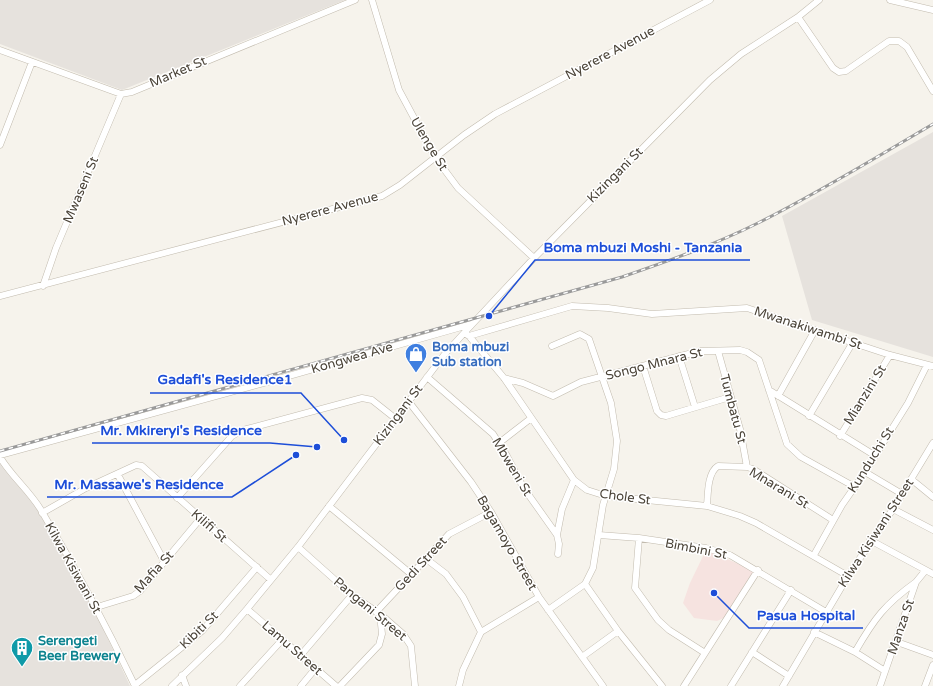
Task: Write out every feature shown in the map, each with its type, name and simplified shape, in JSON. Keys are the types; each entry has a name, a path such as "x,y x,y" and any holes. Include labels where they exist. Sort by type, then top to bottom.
{"street":[{"name":"Market St","path":"121,94 132,92 355,0"},
{"name":"Ulenge St","path":"372,0 399,90 436,157 458,188 534,258"},
{"name":"Nyerere Avenue","path":"0,296 43,286 382,196 400,186 436,157 495,114 710,0"},
{"name":"Kizingani St","path":"172,686 222,638 248,609 270,579 298,547 427,377 467,334 472,324 534,258 710,80 741,54 798,17 819,0"},
{"path":"890,0 933,10"},
{"path":"798,17 833,68 839,72 846,72 889,41 899,41 907,47 933,91"},
{"path":"0,50 121,94"},
{"path":"0,145 32,62"},
{"name":"Mwaseni St","path":"43,286 56,248 121,94"},
{"name":"Mwanakiwambi St","path":"467,334 572,306 608,308 647,314 747,308 890,355 930,365"},
{"name":"Kongwea Ave","path":"0,456 472,324"},
{"path":"778,396 815,330"},
{"name":"Chole St","path":"467,334 504,378 530,419 574,480 587,490 606,496 707,506 756,523 814,555 848,576"},
{"path":"548,610 585,584 593,568 606,496 614,468 616,440 611,403 592,342 586,336 580,334 552,346"},
{"path":"809,416 853,342"},
{"name":"Songo Mnara St","path":"504,378 553,396 581,382 679,356 700,351 740,350 756,357 759,360 783,435 792,449 800,457 855,487"},
{"name":"Tumbatu St","path":"718,351 740,430 747,467"},
{"name":"Mianzini St","path":"840,436 890,355"},
{"path":"679,356 695,407"},
{"name":"Kunduchi St","path":"814,555 833,520 865,472 930,365"},
{"path":"643,366 657,411 661,415 666,416 730,397"},
{"name":"Mbweni St","path":"427,377 485,426 499,443 523,487 557,535"},
{"path":"769,390 840,436 874,455"},
{"path":"177,498 232,436 243,430 362,398 372,400 396,419"},
{"name":"Bagamoyo Street","path":"409,402 447,449 491,512 539,597 603,686"},
{"path":"499,443 530,419"},
{"name":"Kilwa Kisiwani Street","path":"783,686 870,540 893,509 933,443"},
{"name":"Kilwa Kisiwani St","path":"0,456 7,469 30,493 42,513 97,607 135,686"},
{"name":"Kilifi St","path":"42,513 86,488 118,475 136,465 142,466 200,519 270,579"},
{"name":"Mnarani St","path":"707,506 714,468 718,466 747,467 833,520"},
{"path":"865,472 902,494"},
{"path":"118,475 164,560"},
{"path":"911,479 933,497"},
{"path":"558,554 559,544 557,535 562,509 574,480"},
{"path":"329,506 411,574"},
{"path":"893,509 933,530"},
{"name":"Gedi Street","path":"378,613 425,558 449,534 491,512"},
{"name":"Mafia St","path":"97,607 133,596 140,591 164,560 200,519"},
{"name":"Bimbini St","path":"599,535 639,538 706,548 730,555 758,570 826,612"},
{"path":"639,538 635,588 658,620 669,630 705,653"},
{"path":"870,540 933,574"},
{"name":"Pangani Street","path":"298,547 352,595 378,613 404,634 411,646 415,686"},
{"path":"425,558 446,574 459,591 481,632"},
{"name":"Kibiti St","path":"135,686 202,631 257,567"},
{"path":"684,686 758,570"},
{"name":"Manza St","path":"880,686 897,642 916,582 925,571"},
{"path":"855,652 879,613 893,598 916,582"},
{"path":"585,584 618,631 662,686"},
{"path":"731,686 791,590"},
{"path":"300,656 352,595"},
{"path":"460,686 463,670 481,632 539,597"},
{"name":"Lamu Street","path":"248,609 336,686"},
{"path":"340,686 379,645 382,634 378,613"},
{"path":"582,657 618,631"},
{"path":"814,632 855,652 885,671"},
{"path":"240,686 282,640"},
{"path":"897,642 933,655"},
{"path":"752,652 789,676"},
{"path":"925,686 933,665"},
{"path":"301,686 315,669"},
{"path":"182,676 186,686"}],"shaded area":[{"path":"0,0 345,0 122,90 0,44"},
{"path":"933,132 933,357 812,320 782,216"},
{"path":"0,451 77,573 130,686 0,686"},
{"path":"706,550 755,571 726,617 717,621 694,618 683,603 690,583"}],"railway":[{"path":"0,451 622,277 674,259 708,246 780,212 933,124"}],"place":[{"name":"Boma mbuzi Moshi - Tanzania","path":"489,316"},
{"name":"Boma mbuzi Sub station","path":"416,374"},
{"name":"Gadafi's Residence1","path":"344,440"},
{"name":"Mr. Mkireryi's Residence","path":"317,447"},
{"name":"Mr. Massawe's Residence","path":"296,455"},
{"name":"Pasua Hospital","path":"714,593"},
{"name":"Serengeti Beer Brewery","path":"22,668"}]}
